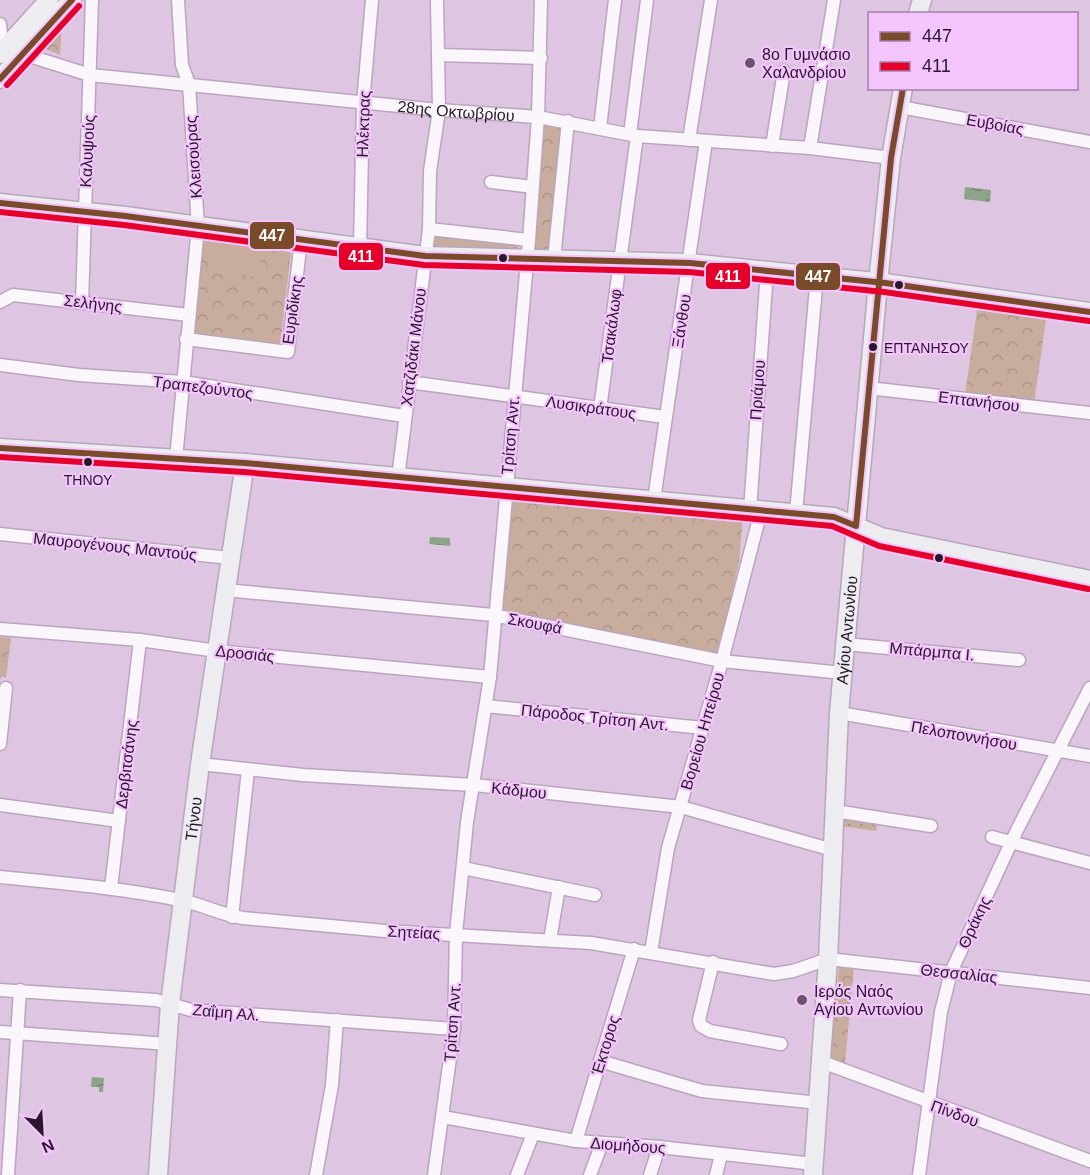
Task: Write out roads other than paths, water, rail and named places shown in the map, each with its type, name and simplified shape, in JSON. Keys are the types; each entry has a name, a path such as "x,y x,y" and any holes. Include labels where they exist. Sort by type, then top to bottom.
{"street":[{"path":"1,52 49,0"},
{"path":"0,79 72,0"},
{"name":"Καλυψούς","path":"82,302 92,0"},
{"name":"Κλεισούρας","path":"176,459 198,226 189,84 182,65 178,0"},
{"name":"Ηλέκτρας","path":"360,248 363,103 372,0"},
{"name":"Χατζιδάκι Μάνου","path":"398,478 429,229 431,163 439,110 438,0"},
{"name":"Τρίτση Αντ.","path":"434,1175 454,1029 456,934 467,822 490,677 493,615 529,240 538,117 542,0"},
{"path":"600,128 615,0"},
{"name":"Τσακάλωφ","path":"600,409 620,261 647,0"},
{"path":"689,140 711,0"},
{"path":"810,148 834,0"},
{"path":"0,24 1,52"},
{"name":"28ης Οκτωβρίου","path":"23,54 90,75 363,103 538,117 633,135 810,148 891,158"},
{"path":"438,55 541,58"},
{"path":"772,146 784,71"},
{"name":"Ευβοίας","path":"901,98 1090,141"},
{"name":"Αγίου Αντωνίου","path":"814,1170 828,958 839,713 878,283 891,158 901,98"},
{"path":"554,260 568,121"},
{"name":"Ξάνθου","path":"654,500 706,141"},
{"path":"491,182 533,187"},
{"path":"0,203 425,256 690,263 878,283 1090,312"},
{"path":"429,229 529,240"},
{"name":"Ευριδίκης","path":"186,339 288,352 301,240"},
{"name":"Πριάμου","path":"755,510 767,271"},
{"path":"796,513 817,276"},
{"name":"Σελήνης","path":"0,302 13,295 189,315"},
{"name":"Τραπεζούντος","path":"0,365 79,375 183,382 404,416"},
{"name":"Λυσικράτους","path":"409,382 665,417"},
{"name":"Επτανήσου","path":"868,388 1090,413"},
{"path":"0,448 245,463 796,513 840,519 880,537 1090,580"},
{"name":"Τήνου","path":"158,1175 169,1044 170,1004 200,764 245,463"},
{"name":"Βορείου Ηπείρου","path":"651,952 668,848 722,661 755,510"},
{"name":"Μαυρογένους Μαντούς","path":"0,534 230,558"},
{"name":"Σκουφά","path":"225,590 493,615 722,661 843,673"},
{"name":"Δροσιάς","path":"0,629 140,640 217,651 490,677"},
{"name":"Δερβιτσάνης","path":"111,888 140,640"},
{"name":"Μπάρμπα Ι.","path":"845,644 1019,660"},
{"name":"Θράκης","path":"919,1175 941,1012 951,972 1011,842 1090,687"},
{"path":"0,744 6,688"},
{"name":"Πάροδος Τρίτση Αντ.","path":"486,706 703,728"},
{"name":"Πελοποννήσου","path":"839,713 1090,756"},
{"name":"Κάδμου","path":"200,764 248,770 474,785 681,807 833,850"},
{"path":"232,917 248,770"},
{"path":"0,805 119,821"},
{"path":"835,811 931,826"},
{"path":"992,837 1090,862"},
{"path":"463,868 595,895"},
{"name":"Σητείας","path":"0,878 111,888 183,900 232,917 373,930 550,940 634,949 759,972 784,974 828,958"},
{"path":"550,940 559,887"},
{"name":"Έκτορος","path":"576,1141 634,949"},
{"name":"Θεσσαλίας","path":"828,958 1090,988"},
{"path":"713,962 699,1020 701,1026 710,1031 781,1044"},
{"name":"Ζαΐμη Αλ.","path":"0,990 156,1000 191,1010 454,1029"},
{"path":"8,1175 20,990"},
{"path":"316,1175 332,1084 337,1020"},
{"path":"0,1032 169,1044"},
{"path":"600,1061 702,1091 819,1103"},
{"name":"Πίνδου","path":"822,1062 1090,1161"},
{"name":"Διομήδους","path":"443,1117 576,1141 659,1147 814,1170"},
{"path":"517,1175 533,1134"},
{"path":"590,1175 602,1143"},
{"path":"650,1175 659,1147"},
{"path":"716,1175 721,1155"}],"water":[{"path":"965,187 991,190 990,202 964,199"},
{"path":"430,537 450,538 450,546 429,544"},
{"path":"92,1077 104,1078 103,1092 99,1092 99,1087 91,1087"}],"place":[{"name":"8ο Γυμνάσιο Χαλανδρίου","path":"750,63"},
{"name":"ΕΠΤΑΝΗΣΟΥ","path":"873,347"},
{"name":"ΤΗΝΟΥ","path":"88,462"},
{"name":"Ιερός Ναός Αγίου Αντωνίου","path":"802,1000"}]}
